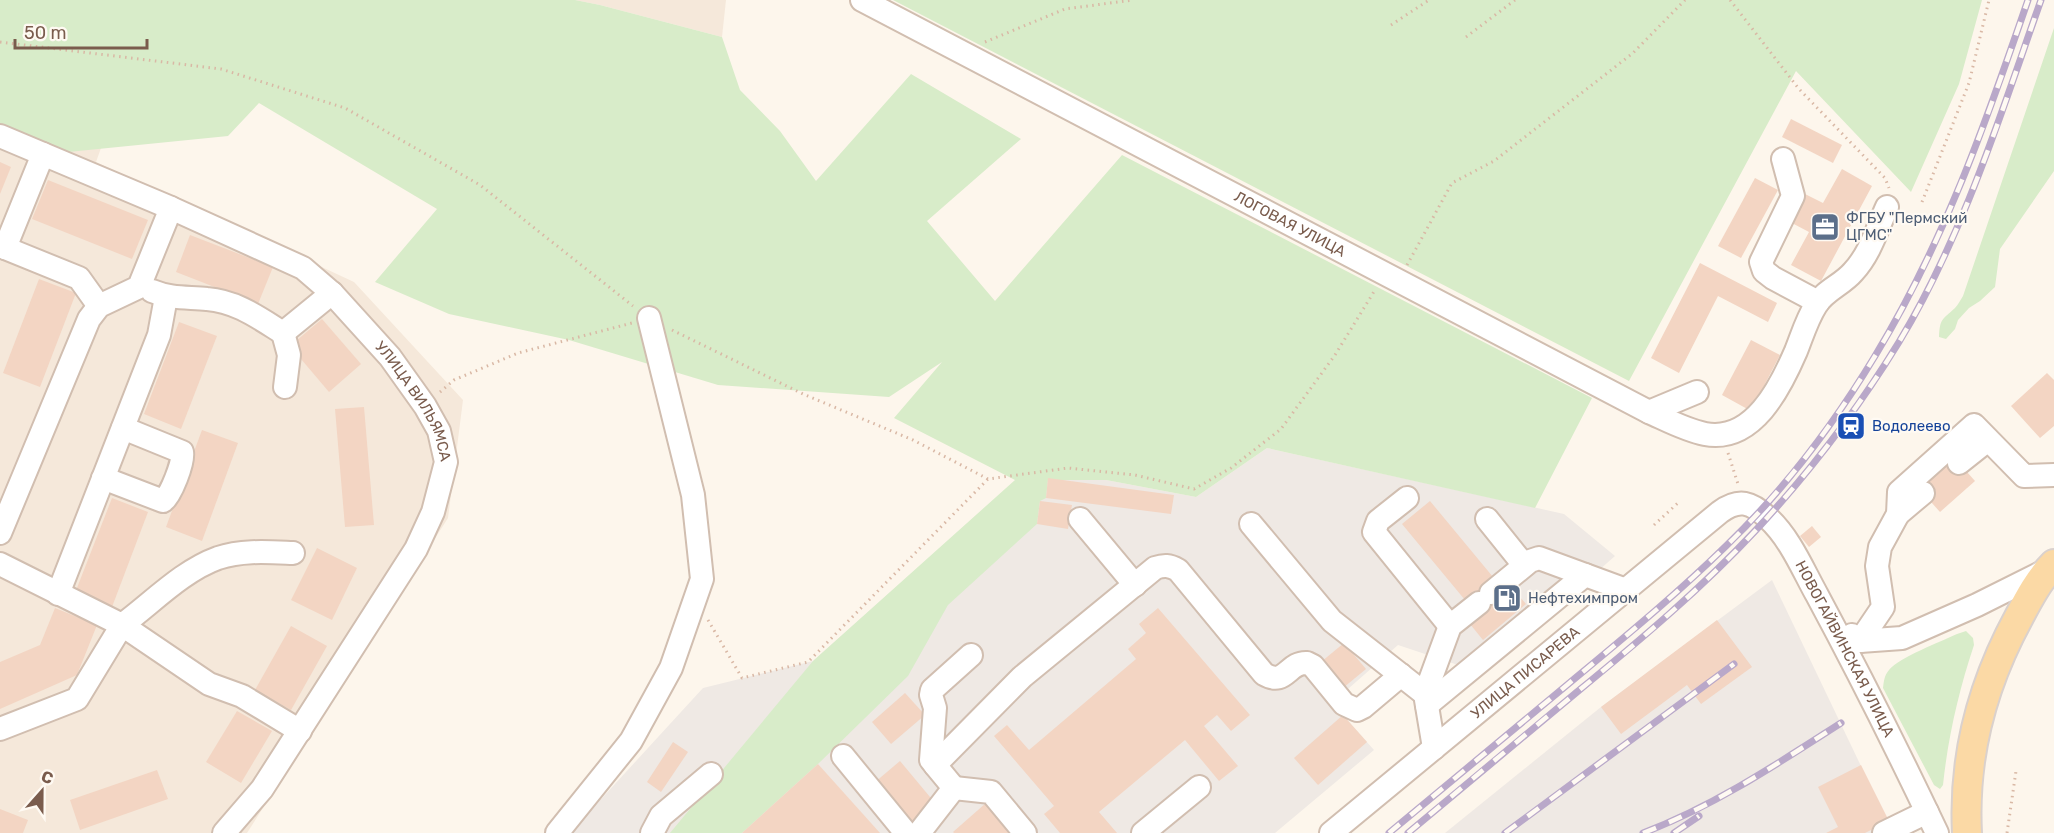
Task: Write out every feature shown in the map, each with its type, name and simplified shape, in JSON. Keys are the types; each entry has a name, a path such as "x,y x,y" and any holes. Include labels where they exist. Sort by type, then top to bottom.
{"main road":[{"path":"1967,833 1970,761 1993,670 2032,593 2051,567"}],"street":[{"name":"ЛОГОВАЯ УЛИЦА","path":"862,0 1649,412 1696,431 1722,435"},
{"name":"УЛИЦА ВИЛЬЯМСА","path":"0,136 171,208 303,268 332,293 390,357 425,406 439,431 446,462 434,512 416,549 262,789 224,833"},
{"path":"43,154 3,247 79,278 99,306"},
{"path":"1783,159 1792,196 1761,262 1764,271 1773,278 1818,302"},
{"path":"1722,435 1750,422 1775,393 1821,297 1840,285 1854,272 1867,254 1887,207"},
{"path":"0,533 89,319 99,306 139,287 171,208"},
{"path":"139,287 166,297 209,299 245,309 283,333 289,355 285,387"},
{"path":"283,333 332,293"},
{"path":"58,594 159,335 166,297"},
{"path":"557,833 631,741 671,668 702,579 693,495 649,318"},
{"path":"1649,412 1697,392"},
{"path":"1898,514 1899,492 1974,425 2024,476 2054,476"},
{"path":"103,478 163,501 169,495 182,462 182,452 123,428"},
{"path":"1959,463 1988,440"},
{"path":"1860,641 1883,607 1877,566 1880,546 1898,514 1923,493"},
{"path":"1407,498 1378,521 1374,532 1450,626"},
{"name":"УЛИЦА ПИСАРЕВА","path":"1331,833 1720,512 1742,502"},
{"name":"НОВОГАЙВИНСКАЯ УЛИЦА","path":"1742,502 1759,511 1777,526 1829,618 1937,833"},
{"path":"1080,519 1135,585"},
{"path":"1487,519 1524,565"},
{"path":"1251,524 1332,621 1401,675 1426,699"},
{"path":"0,729 77,699 122,625 187,574 218,558 253,552 292,553"},
{"path":"1434,748 1426,699 1450,626 1524,565 1539,558 1626,590"},
{"path":"0,564 122,625 209,684 242,696 300,731"},
{"path":"935,765 1022,678 1155,568 1163,565 1178,570 1264,674 1276,679 1296,664 1307,663 1313,666 1344,704 1357,710 1401,675"},
{"path":"1829,618 1860,641 1902,638 1977,606 2051,567"},
{"path":"1426,699 1585,575"},
{"path":"972,655 932,690 935,708 931,760 954,788 991,792 1025,833"},
{"path":"843,756 906,833"},
{"path":"652,833 661,816 711,774"},
{"path":"1143,833 1199,787"},
{"path":"919,833 954,788"},
{"path":"1884,833 1927,812"}],"path":[{"path":"961,52 1065,9 1132,0"},
{"path":"1391,25 1430,0"},
{"path":"1466,37 1515,0"},
{"path":"0,42 221,69 345,108 480,185 649,318 802,394 914,440 988,479 1068,468 1135,475 1194,489 1231,468 1281,429 1392,277 1452,183 1494,161 1633,53 1685,0"},
{"path":"1730,0 1799,88 1885,178 1891,195 1887,207"},
{"path":"1922,202 1969,83 1989,0"},
{"path":"425,406 454,380 518,353 649,318"},
{"path":"1722,435 1742,502"},
{"path":"697,595 712,629 742,678 808,662 988,479"},
{"path":"1654,525 1679,502"},
{"path":"2007,833 2016,771"}],"shaded area":[{"path":"0,0 138,44 96,162 354,282 463,400 448,518 247,833 0,833"},
{"path":"575,0 726,0 722,37 600,5"},
{"path":"1267,448 1564,514 1615,556 1482,673 1398,645 1332,703 1374,750 1275,833 570,833 703,688 813,661 1016,480 1106,480 1196,497"},
{"path":"1772,580 1893,833 1445,833 1601,707"}],"green space":[{"path":"0,0 575,0 600,5 722,37 740,90 780,131 816,181 911,74 1021,139 927,221 995,301 1122,155 1592,398 1535,508 1267,448 1196,497 1106,480 1048,480 1046,498 1040,501 1037,524 948,605 908,676 818,764 742,833 670,833 813,661 1015,480 894,418 942,362 889,397 718,385 569,340 449,314 375,282 437,209 259,103 228,136 58,153 0,127"},
{"path":"893,0 1982,0 1959,84 1911,192 1796,71 1629,381"},
{"path":"2054,28 2054,171 2000,249 1995,287 1969,308 1946,339 1939,337 1943,320 1963,296"},
{"path":"1966,631 1973,638 1974,645 1955,714 1943,785 1940,789 1934,785 1883,688 1884,681 1889,670 1902,660"}],"building":[{"path":"1791,119 1842,145 1833,163 1782,137"},
{"path":"0,162 11,167 0,194"},
{"name":"ФГБУ \"Пермский ЦГМС\"","path":"1842,169 1872,186 1821,281 1791,265 1809,232 1790,222 1805,194 1823,203"},
{"path":"1755,178 1778,190 1741,258 1718,246"},
{"path":"48,180 148,220 132,259 32,219"},
{"path":"190,235 273,267 258,304 176,272"},
{"path":"1700,263 1777,303 1768,322 1718,296 1679,373 1651,358"},
{"path":"39,279 76,293 40,387 3,373"},
{"path":"322,319 361,364 329,392 290,346"},
{"path":"179,322 217,336 181,429 144,414"},
{"path":"1751,340 1780,355 1751,411 1722,395"},
{"path":"2047,373 2054,380 2054,426 2040,438 2011,406"},
{"path":"364,407 374,525 345,527 335,409"},
{"path":"202,430 238,443 202,541 166,527"},
{"path":"1950,453 1975,481 1940,512 1915,484"},
{"path":"1048,478 1174,495 1171,514 1046,498"},
{"path":"112,498 148,512 112,607 75,593"},
{"path":"1040,501 1072,505 1068,529 1037,524"},
{"path":"1430,501 1493,577 1483,585 1498,602 1513,589 1526,604 1483,640 1470,624 1486,611 1472,594 1465,600 1402,524"},
{"path":"1812,526 1821,537 1809,547 1800,536"},
{"path":"317,548 357,568 332,620 291,600"},
{"path":"55,608 97,625 77,675 0,709 0,662 40,645"},
{"path":"1158,608 1250,715 1231,731 1217,715 1204,726 1238,766 1219,781 1185,740 1099,812 1117,833 1060,833 1044,814 1054,806 994,736 1007,725 1029,750 1136,659 1128,649 1146,633 1139,624"},
{"path":"1717,620 1752,667 1701,704 1687,685 1621,734 1601,707"},
{"path":"291,626 327,646 291,710 255,690"},
{"path":"1344,643 1366,669 1343,688 1321,662"},
{"path":"905,693 925,715 891,744 872,722"},
{"path":"237,711 272,731 241,783 206,762"},
{"path":"1343,715 1367,742 1318,785 1294,758"},
{"path":"673,742 688,752 661,792 647,782"},
{"path":"900,761 935,803 909,824 874,783"},
{"path":"818,764 880,833 742,833"},
{"path":"1861,765 1889,821 1865,833 1826,833 1838,827 1818,787"},
{"path":"157,770 168,799 80,830 70,800"},
{"path":"986,803 1012,833 953,832"},
{"path":"0,809 28,820 23,833 0,833"}],"railway":[{"path":"1389,833 1688,582 1768,503 1807,456 1875,356 1922,270 1979,138 2028,0"},
{"path":"1408,833 1692,594 1756,530 1832,440 1867,392 1899,342 1942,260 1979,175 2041,0"},
{"path":"1505,833 1734,664"},
{"path":"1643,833 1720,797 1841,723"},
{"path":"1674,833 1699,816"}],"place":[{"name":"ФГБУ \"Пермский ЦГМС\"","path":"1825,227"},
{"name":"Водолеево","path":"1851,426"},
{"name":"Нефтехимпром","path":"1507,598"}]}
